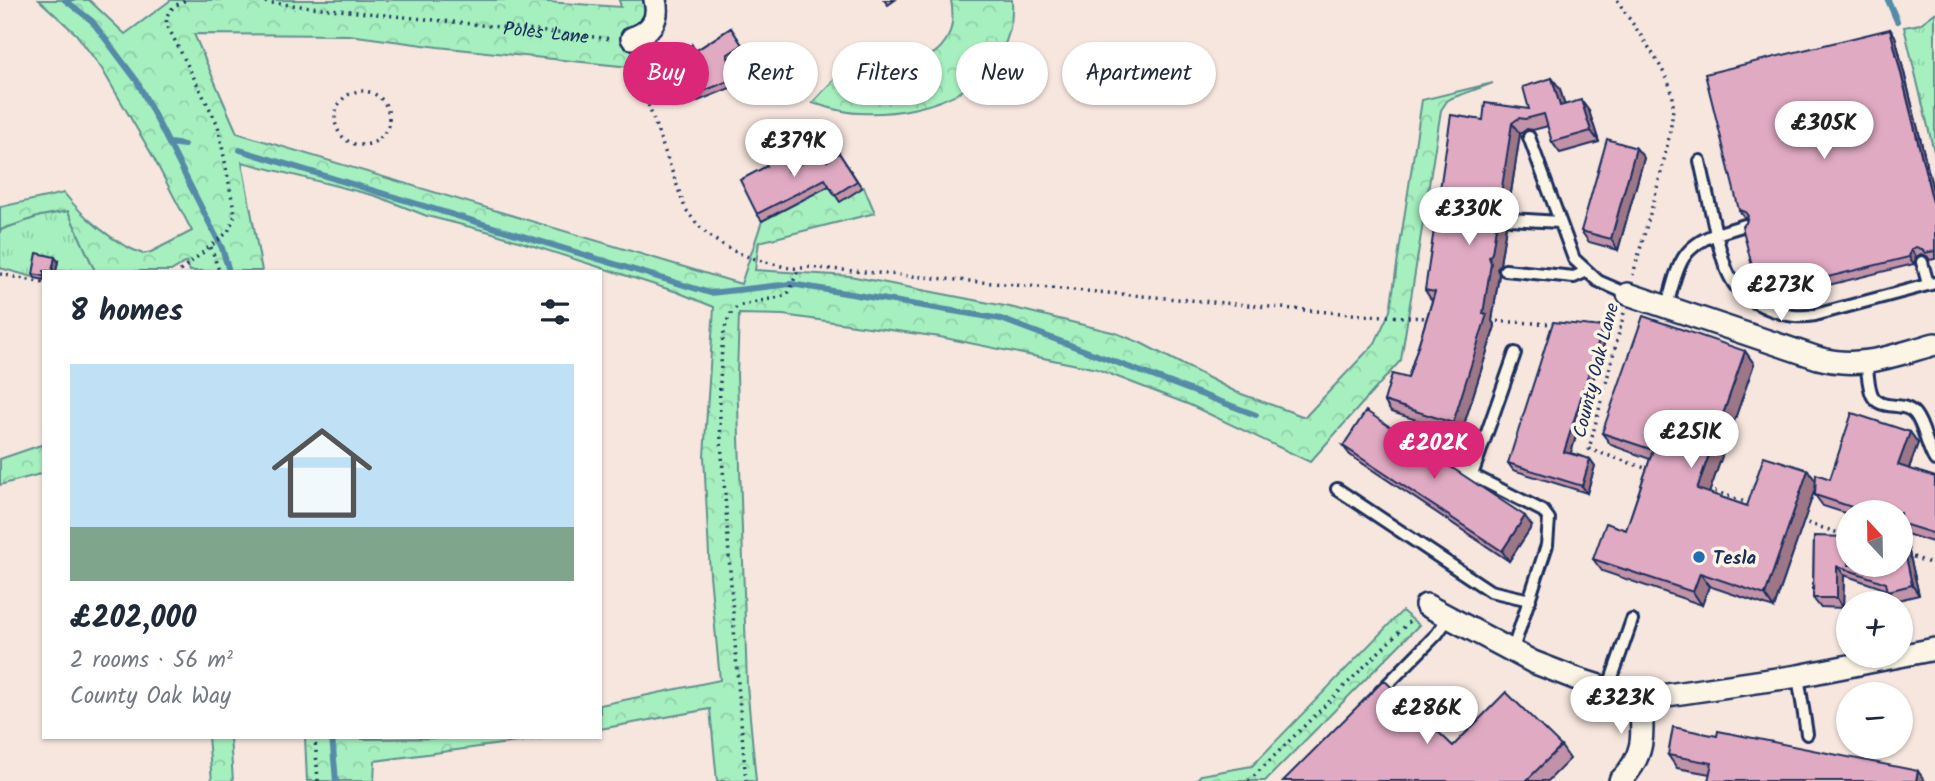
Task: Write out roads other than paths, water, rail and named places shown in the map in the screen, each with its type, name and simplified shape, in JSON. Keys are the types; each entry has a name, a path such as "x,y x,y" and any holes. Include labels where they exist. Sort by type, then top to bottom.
{"street":[{"path":"632,38 646,31 655,21 657,9 654,0"},
{"path":"1628,294 1818,358 1844,364 1866,363 1935,344"},
{"path":"1426,605 1512,652 1557,672 1640,699 1798,676 1935,649"},
{"path":"1619,781 1635,764 1641,752 1643,728 1640,699"}],"lane":[{"path":"1529,136 1570,253 1585,272 1628,294"},
{"path":"1700,161 1716,234 1728,273 1741,293 1756,304 1791,316 1815,314 1931,284 1922,262"},
{"path":"1510,219 1559,222"},
{"path":"1667,306 1683,257 1697,242 1745,225"},
{"path":"1505,270 1574,277 1585,272"},
{"path":"1472,475 1515,353"},
{"path":"1866,363 1870,389 1875,400 1882,404 1902,406 1913,412 1935,460"},
{"path":"1426,445 1472,475 1548,516 1549,538 1512,652"},
{"path":"1337,489 1490,591 1530,600"},
{"path":"1374,698 1437,634 1449,617"},
{"path":"1608,690 1632,620"},
{"path":"1798,676 1807,734"}],"waterway":[{"path":"65,0 92,21 137,81 222,248 229,270"},
{"path":"1888,0 1897,21"},
{"path":"169,143 184,145"},
{"path":"240,150 710,293 791,284 1001,319 1256,415"},
{"path":"332,739 336,781"}],"place":[{"name":"Tesla","path":"1699,557"}]}
